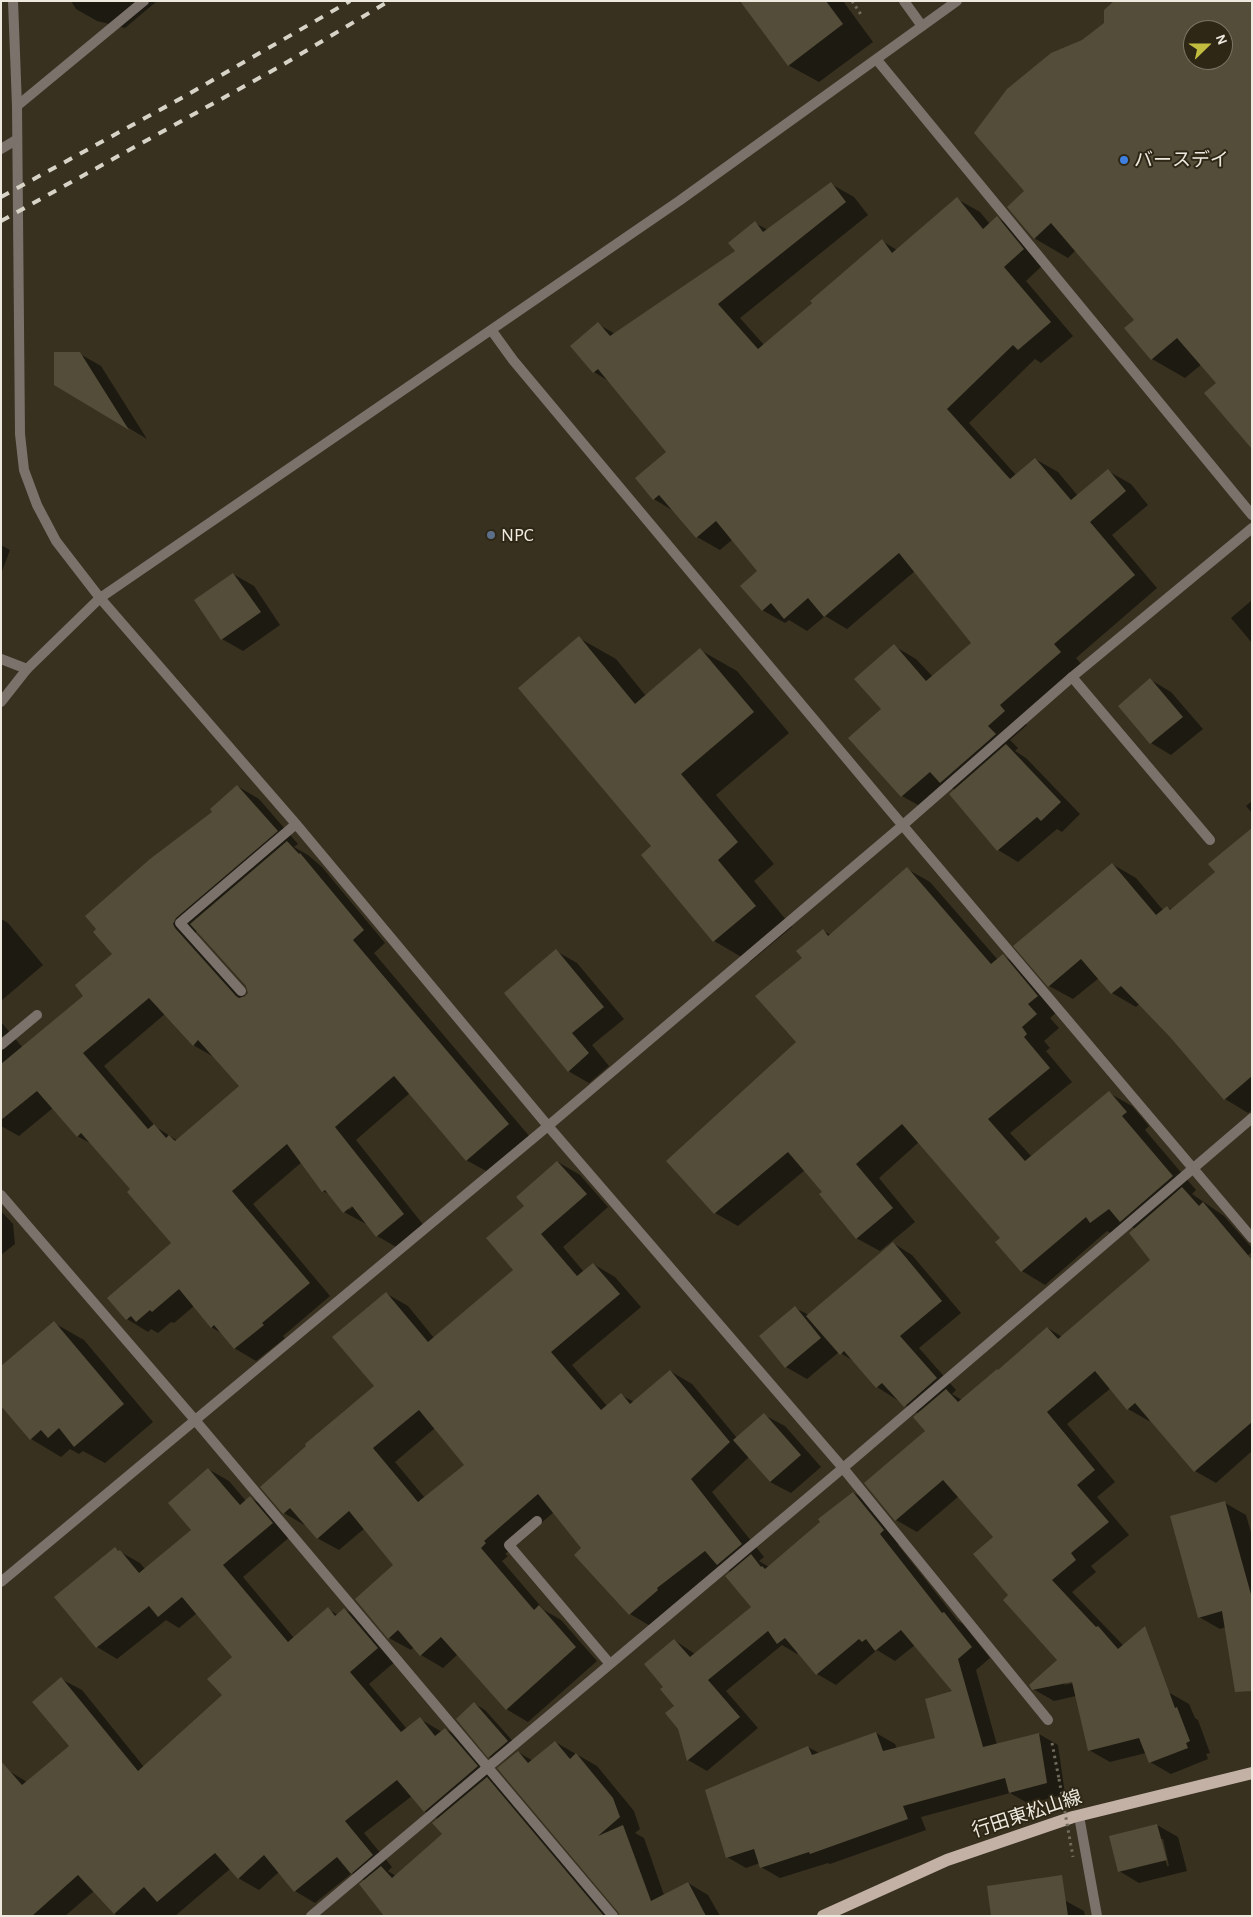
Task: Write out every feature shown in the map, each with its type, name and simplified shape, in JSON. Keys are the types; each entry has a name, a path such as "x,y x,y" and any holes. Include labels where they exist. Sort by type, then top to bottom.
{"main road":[{"name":"行田東松山線","path":"823,1916 947,1860 1079,1816 1252,1773"}],"street":[{"path":"13,1 17,106 20,434 24,470 38,505 56,541 100,598 296,824 548,1126 843,1468 1048,1720"},
{"path":"17,106 144,1"},
{"path":"904,1 922,26"},
{"path":"1,702 27,670 100,598 679,202 957,1"},
{"path":"877,60 1252,515"},
{"path":"1,148 16,140"},
{"path":"492,331 520,368 1252,1238"},
{"path":"1,1582 548,1126 903,825 1072,677 1252,528"},
{"path":"1,659 27,670"},
{"path":"1072,677 1210,840"},
{"path":"240,992 180,923 296,824"},
{"path":"1,1045 37,1015"},
{"path":"311,1916 843,1468 1252,1118"},
{"path":"1,1195 195,1420 613,1916"},
{"path":"537,1521 509,1546 610,1664"},
{"path":"1079,1816 1097,1916"}],"path":[{"path":"852,1 862,16"},
{"path":"1048,1720 1073,1857"}],"building":[{"path":"740,1 826,1 843,24 788,66"},
{"path":"1114,1 1252,1 1252,449 1204,393 1216,383 1177,338 1151,360 1124,328 1134,320 1051,223 1034,239 1007,207 1024,191 974,133 1007,89 1051,53 1082,40 1104,23 1104,10"},
{"path":"831,182 846,202 718,304 758,349 882,239 892,253 957,197 983,229 997,216 1024,249 1004,267 1051,322 1018,350 1013,345 947,409 1010,479 1035,458 1071,500 1108,469 1126,491 1090,522 1135,575 1054,644 1061,652 1000,705 1005,711 988,726 996,734 940,783 930,772 901,797 848,738 881,709 854,679 894,644 926,681 971,643 899,553 824,617 808,598 784,619 771,603 762,611 740,586 757,571 716,521 696,538 659,495 653,500 635,478 666,452 598,369 593,373 570,346 598,322 610,336 735,251 728,243 755,221 763,232"},
{"path":"54,352 80,352 129,430 54,385"},
{"path":"233,573 261,612 221,640 194,600"},
{"path":"579,636 635,704 700,648 754,712 681,774 738,842 718,860 756,906 713,942 641,855 651,846 518,688"},
{"path":"1150,678 1183,717 1150,744 1118,706"},
{"path":"1006,744 1061,802 1041,821 1037,817 997,851 949,794"},
{"path":"237,785 278,831 176,918 173,924 236,996 239,998 248,993 246,986 190,924 287,841 300,853 364,930 353,940 509,1124 466,1161 394,1076 335,1127 404,1214 376,1237 352,1206 343,1213 325,1190 322,1192 287,1144 232,1191 310,1283 262,1323 264,1325 234,1349 214,1325 211,1328 179,1289 152,1312 150,1310 136,1322 131,1316 126,1320 107,1298 171,1243 127,1192 130,1189 81,1133 77,1137 37,1091 1,1120 1,1064 83,996 75,985 112,954 93,932 96,929 85,916 150,859 212,812 210,809","holes":["149,998 193,1046 198,1040 239,1086 175,1141 169,1135 166,1138 154,1124 148,1129 83,1053"]},
{"path":"1252,828 1252,1076 1224,1100 1170,1037 1121,986 1111,994 1081,959 1048,987 1013,946 1112,863 1156,915 1167,906 1170,910 1215,872 1208,864"},
{"path":"907,867 991,964 1003,954 1038,996 1028,1004 1037,1014 1022,1027 1027,1034 1024,1037 1050,1068 988,1119 1025,1161 1109,1091 1127,1112 1122,1116 1173,1176 1120,1222 1109,1209 1090,1223 1086,1217 1021,1272 995,1242 1000,1238 902,1124 856,1164 893,1208 856,1239 819,1194 822,1192 788,1152 714,1214 666,1161 796,1042 755,996 802,958 796,951 823,929 828,936"},
{"path":"556,949 604,1007 572,1033 589,1053 568,1072 504,993"},
{"path":"557,1161 587,1194 541,1234 577,1276 593,1263 620,1294 551,1352 601,1410 621,1393 630,1404 670,1370 730,1442 691,1479 742,1544 717,1565 705,1551 657,1588 658,1590 629,1615 574,1555 581,1548 538,1494 484,1541 486,1543 481,1548 534,1610 539,1605 576,1647 506,1710 441,1637 420,1656 398,1630 388,1639 355,1599 393,1565 349,1511 317,1539 290,1508 283,1514 260,1487 306,1446 305,1444 374,1386 332,1337 386,1292 428,1342 513,1270 486,1238 524,1206 516,1197","holes":["419,1410 464,1465 418,1502 373,1448"]},
{"path":"1182,1187 1199,1206 1203,1202 1252,1260 1252,1422 1194,1472 1135,1403 1127,1410 1095,1371 1047,1412 1095,1470 1077,1485 1109,1522 1071,1553 1076,1560 1052,1580 1118,1649 1145,1626 1175,1708 1177,1707 1190,1741 1186,1743 1188,1748 1149,1763 1139,1738 1088,1751 1072,1682 1032,1690 1029,1685 1057,1660 1003,1600 1008,1595 973,1554 993,1537 943,1480 895,1521 864,1483 925,1431 913,1417 946,1389 958,1402 1047,1327 1058,1339 1150,1260 1129,1233"},
{"path":"893,1242 942,1301 900,1336 937,1378 904,1407 882,1383 876,1388 844,1351 840,1355 806,1316"},
{"path":"795,1306 821,1338 785,1368 759,1336"},
{"path":"54,1321 124,1404 74,1447 59,1428 48,1438 41,1430 30,1440 1,1406 1,1366"},
{"path":"764,1413 801,1455 770,1482 733,1440"},
{"path":"208,1468 240,1505 250,1496 273,1523 223,1565 288,1642 328,1607 335,1616 344,1608 378,1648 350,1672 401,1732 420,1717 435,1736 445,1728 478,1766 424,1812 397,1780 345,1821 373,1855 351,1874 337,1857 294,1892 264,1855 238,1879 215,1853 157,1902 144,1887 114,1914 78,1875 32,1916 1,1916 1,1761 22,1785 69,1746 32,1702 61,1677 138,1771 222,1695 207,1679 232,1657 182,1597 158,1617 149,1606 96,1648 54,1597 115,1547 118,1551 120,1550 139,1573 191,1530 168,1503"},
{"path":"853,1492 884,1530 880,1534 942,1613 944,1612 972,1647 958,1659 983,1747 1039,1733 1047,1783 1009,1793 1005,1778 903,1806 908,1819 810,1854 809,1852 760,1868 754,1849 726,1858 705,1790 808,1746 812,1755 876,1732 883,1751 935,1738 925,1699 952,1691 901,1630 875,1651 866,1639 862,1642 859,1639 816,1675 785,1638 777,1644 768,1631 708,1680 740,1717 687,1761 678,1729 665,1713 674,1706 660,1689 663,1687 644,1664 674,1639 690,1657 751,1607 725,1576 751,1554 761,1567 765,1569 820,1522 818,1519"},
{"path":"1225,1501 1252,1598 1252,1691 1235,1692 1222,1611 1198,1618 1170,1516"},
{"path":"474,1702 508,1741 488,1758 456,1719"},
{"path":"555,1741 570,1759 576,1753 613,1798 620,1817 598,1836 623,1825 651,1901 688,1882 706,1916 620,1916 497,1768 518,1751 528,1763"},
{"path":"487,1777 604,1916 384,1916 359,1884 381,1866 392,1878 442,1834 432,1823"},
{"path":"1157,1824 1167,1860 1118,1872 1109,1836"},
{"path":"1062,1875 1068,1916 991,1916 987,1886"}],"railway":[{"path":"1,197 187,95 350,1"},
{"path":"1,221 279,67 389,1"}],"place":[{"name":"バースデイ","path":"1124,160"},
{"name":"NPC","path":"491,535"}]}
